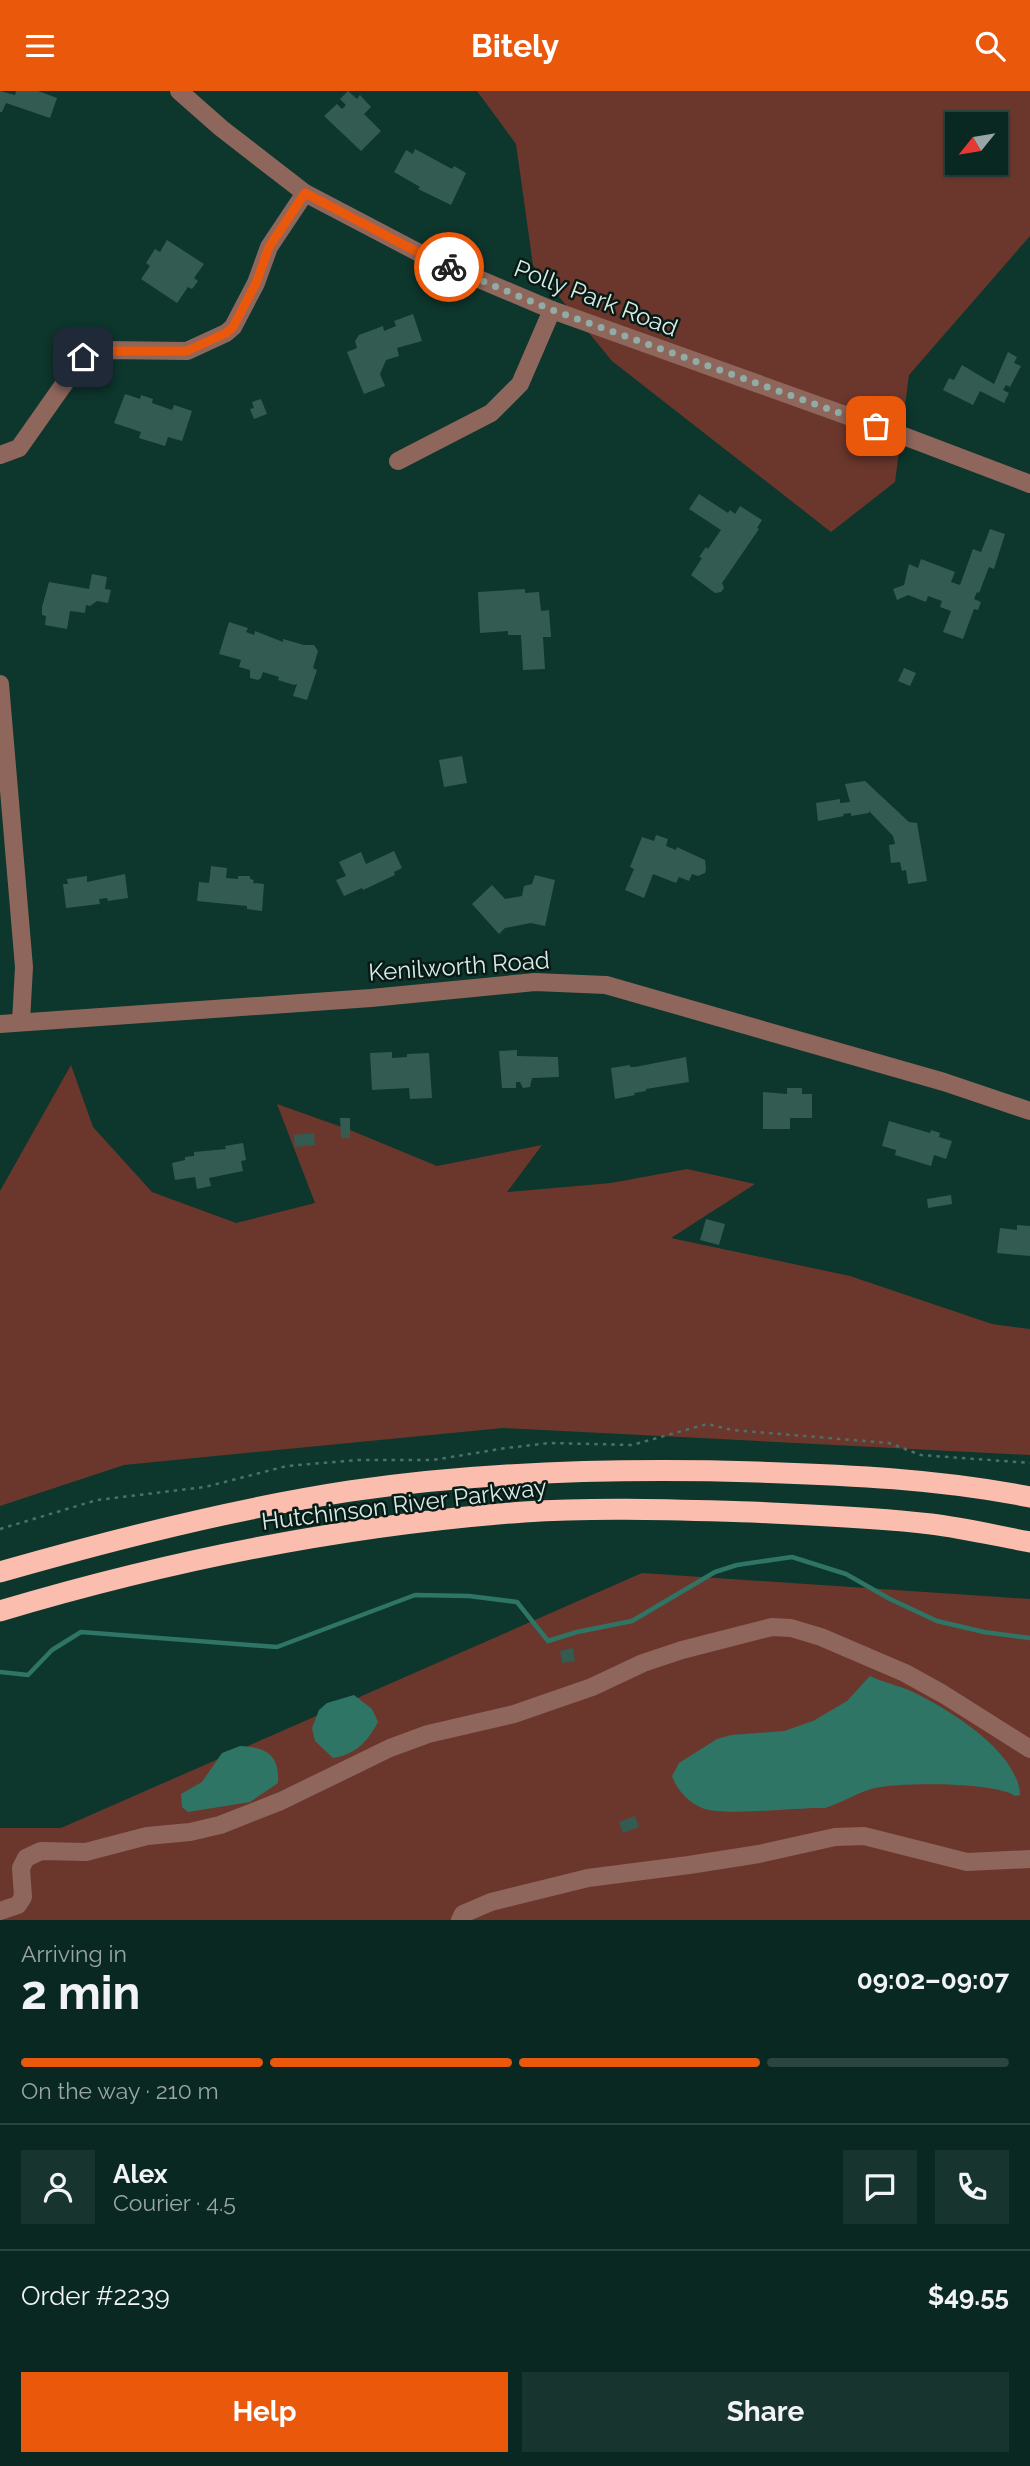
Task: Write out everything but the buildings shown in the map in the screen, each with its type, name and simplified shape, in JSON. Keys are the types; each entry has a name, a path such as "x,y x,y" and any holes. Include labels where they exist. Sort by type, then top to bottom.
{"highway":[{"name":"Hutchinson River Parkway","path":"0,1572 97,1544 235,1512 351,1491 524,1473 665,1469 859,1475 982,1487 1030,1497"},
{"name":"Hutchinson River Parkway","path":"0,1611 86,1585 255,1547 375,1528 526,1512 681,1510 810,1515 932,1524 1030,1542"}],"street":[{"name":"Polly Park Road","path":"179,91 221,128 305,193 427,257 552,310 1030,484"},
{"path":"0,455 19,448 83,357 103,351 187,351 233,327 256,283 269,247 305,193"},
{"path":"398,461 491,413 520,384 552,310"},
{"path":"0,684 24,967 20,1022"},
{"name":"Kenilworth Road","path":"0,1024 371,998 535,982 606,985 944,1082 1030,1111"},
{"path":"0,1911 18,1905 23,1897 21,1868 26,1858 41,1851 86,1852 148,1836 190,1832 220,1825 281,1801 390,1748 428,1734 514,1714 592,1687 643,1663 772,1627 791,1628 821,1637 905,1673 1030,1749"},
{"path":"460,1920 463,1914 491,1902 588,1878 701,1864 835,1836 864,1836 967,1862 1030,1859"}],"shaded area":[{"path":"477,91 1030,91 1030,236 909,375 895,482 831,532 612,361 533,265 516,144"},
{"path":"71,1065 93,1127 152,1192 236,1223 315,1203 277,1104 350,1130 437,1166 542,1145 507,1192 611,1183 687,1169 755,1184 671,1238 850,1276 992,1324 1030,1329 1030,1455 503,1428 124,1465 0,1506 0,1191"},
{"path":"642,1573 1030,1599 1030,1920 0,1920 0,1828 61,1828"},
{"path":"870,1676 931,1701 981,1735 1008,1764 1017,1779 1020,1795 969,1786 887,1786 869,1790 825,1808 727,1812 702,1808 688,1799 677,1786 672,1776 679,1763 717,1739 731,1735 784,1731 813,1721 847,1701"},
{"path":"354,1695 372,1709 378,1722 360,1746 333,1758 315,1741 312,1728 319,1710 327,1703"},
{"path":"240,1746 257,1748 270,1754 277,1766 278,1783 250,1802 188,1812 182,1807 181,1794 202,1782 222,1753"}],"waterway":[{"path":"0,1672 28,1675 52,1650 81,1632 277,1647 415,1595 469,1596 517,1602 548,1641 632,1621 715,1572 737,1565 792,1557 846,1574 937,1621 984,1632 1030,1638"}],"way so far":[{"path":"449,267 552,310 876,426"}],"route":[{"path":"83,357 103,351 187,351 226,333 233,327 256,283 269,247 305,193 449,267"}]}
